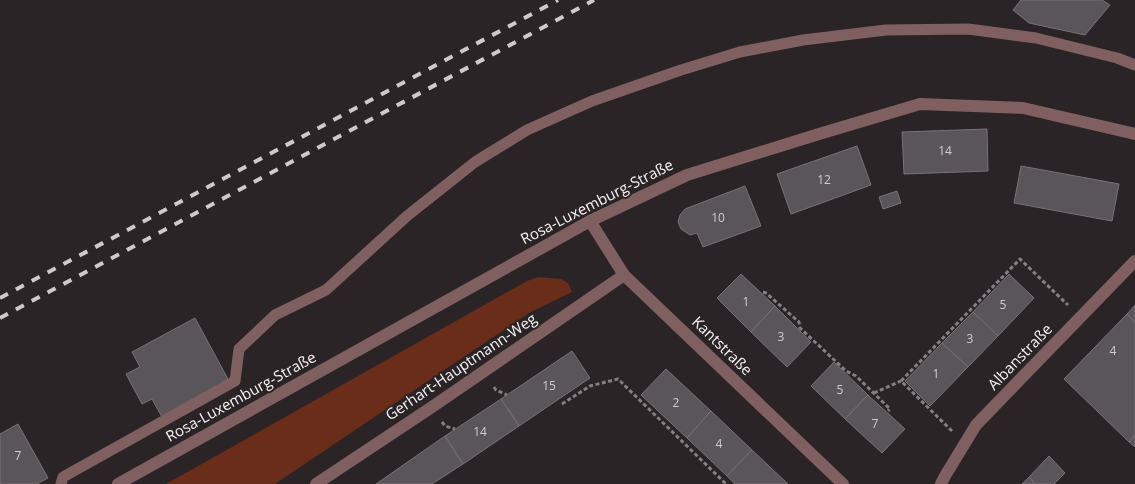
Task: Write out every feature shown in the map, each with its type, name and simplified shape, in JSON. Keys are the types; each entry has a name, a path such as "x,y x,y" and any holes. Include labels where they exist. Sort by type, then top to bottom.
{"street":[{"name":"Rosa-Luxemburg-Straße","path":"118,484 590,221 687,175 920,104 1023,108 1135,134"},
{"name":"Kantstraße","path":"590,221 624,275 843,484"},
{"name":"Albanstraße","path":"942,484 976,425 1135,261"},
{"name":"Gerhart-Hauptmann-Weg","path":"316,484 336,479 624,275"}],"lane":[{"path":"61,484 63,477 236,381 239,349 275,315 326,290 407,216 476,162 527,130 592,101 740,52 803,40 886,30 968,29 1036,38 1117,58 1135,65"}],"path":[{"path":"874,393 901,381 1020,259 1081,317"},
{"path":"763,292 766,292 799,322 800,328 846,371 856,376 874,393 890,409 888,411"},
{"path":"562,404 590,386 618,378 726,484"},
{"path":"901,381 964,445"}],"shaded area":[{"path":"538,277 561,279 568,283 572,292 529,313 275,484 166,484 527,281"}],"building":[{"path":"1021,0 1102,0 1110,5 1085,35 1029,23 1013,10"},
{"path":"987,129 988,171 904,174 902,132"},
{"path":"857,146 871,185 791,214 777,174"},
{"path":"1021,166 1119,184 1112,221 1014,203"},
{"path":"745,186 761,226 703,247 697,233 690,235 681,229 678,222 680,215 685,209"},
{"path":"897,191 901,203 883,209 879,197"},
{"path":"741,274 775,306 751,332 717,298"},
{"path":"1009,274 1034,298 998,336 973,312"},
{"path":"1135,305 1135,322 1127,314"},
{"path":"775,306 811,342 787,367 751,332"},
{"path":"973,312 998,336 968,367 942,343"},
{"path":"1127,314 1135,322 1135,435 1129,442 1064,379"},
{"path":"195,318 229,381 162,417 152,399 142,404 126,374 140,367 132,352"},
{"path":"942,343 968,367 930,406 905,381"},
{"path":"572,351 590,378 519,426 501,399"},
{"path":"834,362 868,395 845,419 811,386"},
{"path":"666,369 711,411 687,438 641,395"},
{"path":"868,395 905,429 882,453 845,419"},
{"path":"501,399 519,426 463,464 445,436"},
{"path":"711,411 752,450 727,476 687,438"},
{"path":"18,424 48,478 37,484 0,484 0,434"},
{"path":"1135,435 1135,447 1129,442"},
{"path":"445,436 463,464 432,484 376,484"},
{"path":"752,450 788,484 735,484 727,476"},
{"path":"1049,456 1065,473 1054,484 1035,484 1029,477"},
{"path":"1029,477 1035,484 1022,484"}],"railway":[{"path":"0,298 558,0"},
{"path":"0,318 594,0"}]}
